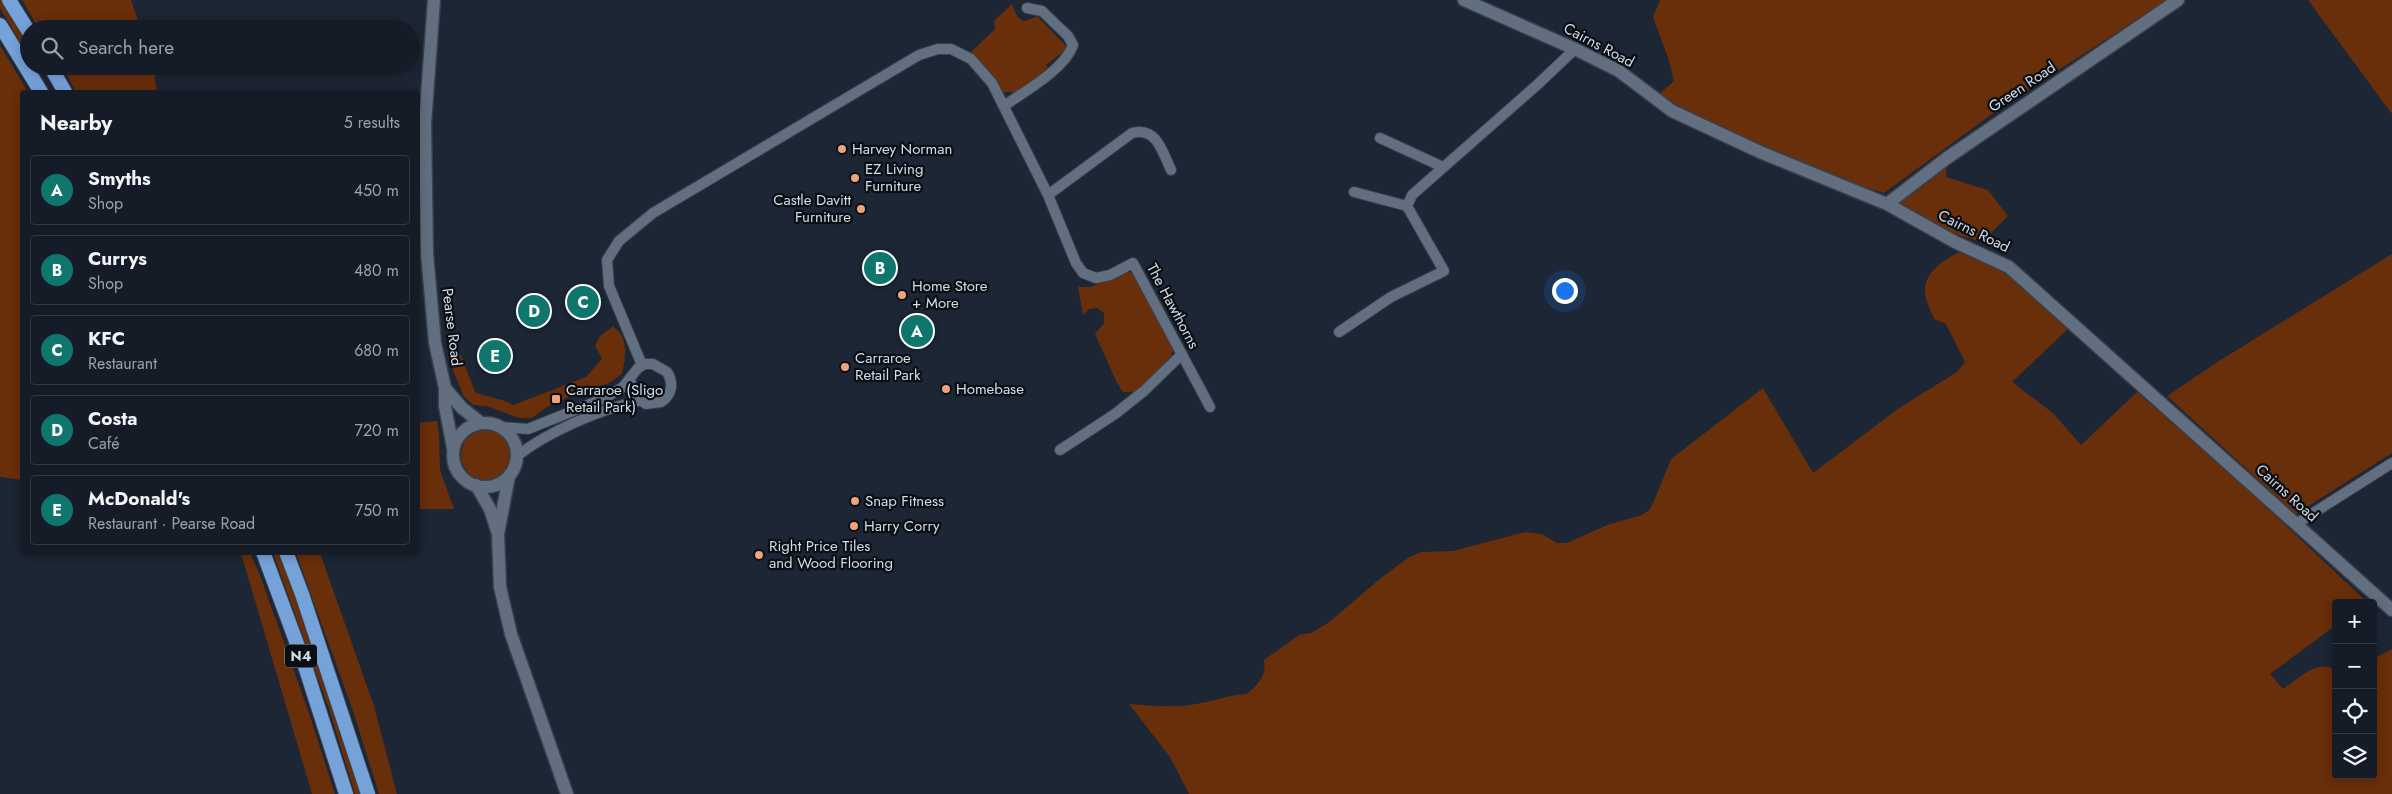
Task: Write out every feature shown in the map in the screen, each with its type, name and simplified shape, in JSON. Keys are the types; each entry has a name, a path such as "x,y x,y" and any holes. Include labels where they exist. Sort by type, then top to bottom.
{"highway":[{"path":"9,0 22,20"},
{"path":"0,25 20,58"},
{"path":"31,75 40,90"},
{"path":"55,75 64,90"},
{"name":"N4","path":"264,555 303,660 346,794"},
{"name":"N4","path":"287,555 302,594 368,794"}],"street":[{"name":"Pearse Road","path":"434,0 425,124 425,190 434,343 445,388 445,406 453,448"},
{"name":"Cairns Road","path":"1464,0 1575,49 1619,71 1672,111 1760,152 1887,204 1955,242 2010,267 2392,610"},
{"name":"Green Road","path":"1887,204 1947,158 2178,0"},
{"path":"1004,106 1057,68 1070,55 1073,45 1068,36 1042,11 1027,8"},
{"name":"The Hawthorns","path":"642,365 609,286 608,260 619,240 653,213 919,56 938,49 951,48 971,59 992,83 1048,195 1076,262 1083,273 1096,278 1110,274 1133,262 1210,407"},
{"path":"1407,206 1412,195 1575,49"},
{"path":"1048,195 1132,133 1141,131 1149,132 1156,140 1171,170"},
{"path":"1380,138 1443,167"},
{"path":"1339,332 1391,297 1444,271 1407,206 1354,192"},
{"path":"1060,450 1115,414 1144,391 1182,354"},
{"path":"501,427 512,439 517,456 515,467 508,476 496,484 476,485 465,480 455,468 452,457 453,448 462,433 481,423 528,429 605,398 624,387 632,374 642,365 653,364 662,367 670,377 670,391 660,402 646,404 638,401 633,395 630,379"},
{"name":"Pearse Road","path":"445,388 462,408 481,423"},
{"path":"517,456 552,433 619,406 638,401"},
{"path":"2296,524 2392,463"},
{"path":"498,534 503,519 508,476"},
{"path":"476,485 490,509 498,534 500,587 511,634 567,794"}],"shaded area":[{"path":"0,0 3,0 20,27 20,42 0,8"},
{"path":"22,0 131,0 138,20 34,20"},
{"path":"1660,0 2167,0 2003,106 1884,193 1840,178 1711,126 1671,104 1659,94 1674,81 1653,17"},
{"path":"2308,0 2392,0 2392,114"},
{"path":"1012,4 1017,16 1023,21 1037,16 1068,48 1046,65 1048,68 1018,92 1003,92 986,68 971,52 995,29 994,21"},
{"path":"0,45 27,90 20,90 20,480 0,477"},
{"path":"67,75 154,75 157,90 75,90"},
{"path":"1947,166 1946,177 1988,190 2008,216 1982,242 1958,235 1887,204 1914,190"},
{"path":"1959,252 2005,272 2070,327 2012,382 2053,413 2081,445 2137,392 2248,490 2364,599 2332,599 2332,628 2270,674 2283,689 2315,668 2329,667 2332,669 2332,779 2377,779 2377,657 2392,649 2392,794 1189,794 1170,757 1129,704 1179,706 1247,694 1263,675 1264,660 1299,635 1311,633 1328,623 1381,578 1409,557 1421,552 1453,551 1525,532 1542,534 1557,543 1567,543 1607,525 1642,515 1649,510 1654,501 1671,459 1763,388 1813,473 1899,408 1957,372 1965,362 1946,324 1934,319 1925,295 1926,285 1931,273 1947,259"},
{"path":"2392,254 2392,453 2296,514 2167,396 2219,361"},
{"path":"1126,271 1136,275 1174,348 1171,356 1137,392 1123,392 1117,383 1095,334 1104,323 1104,313 1097,308 1089,309 1083,315 1078,287 1091,287"},
{"path":"613,326 622,336 624,342 625,360 622,374 609,383 571,396 547,407 532,418 519,418 487,406 473,405 463,395 447,355 460,353 475,392 513,405 586,377 602,359 595,346 600,336"},
{"path":"437,421 440,470 454,509 420,509 420,423"},
{"path":"486,430 496,432 504,437 509,445 511,455 509,465 504,473 496,478 486,480 476,478 468,473 463,465 461,455 463,445 468,437 476,432"},
{"path":"242,555 251,555 260,575 310,716 335,794 312,794"},
{"path":"274,555 280,555 292,586 363,794 355,794 329,709"},
{"path":"297,555 321,555 374,706 397,794 379,794 353,711"}],"place":[{"name":"Harvey Norman","path":"842,149"},
{"name":"EZ Living Furniture","path":"855,178"},
{"name":"Castle Davitt Furniture","path":"861,209"},
{"name":"Currys","path":"880,268"},
{"name":"Home Store + More","path":"902,295"},
{"name":"KFC","path":"583,302"},
{"name":"Costa","path":"534,311"},
{"name":"Smyths","path":"917,331"},
{"name":"McDonald's","path":"495,356"},
{"name":"Carraroe Retail Park","path":"845,367"},
{"name":"Homebase","path":"946,389"},
{"name":"Carraroe (Sligo Retail Park)","path":"556,399"},
{"name":"Snap Fitness","path":"855,501"},
{"name":"Harry Corry","path":"854,526"},
{"name":"Right Price Tiles and Wood Flooring","path":"759,555"}]}
